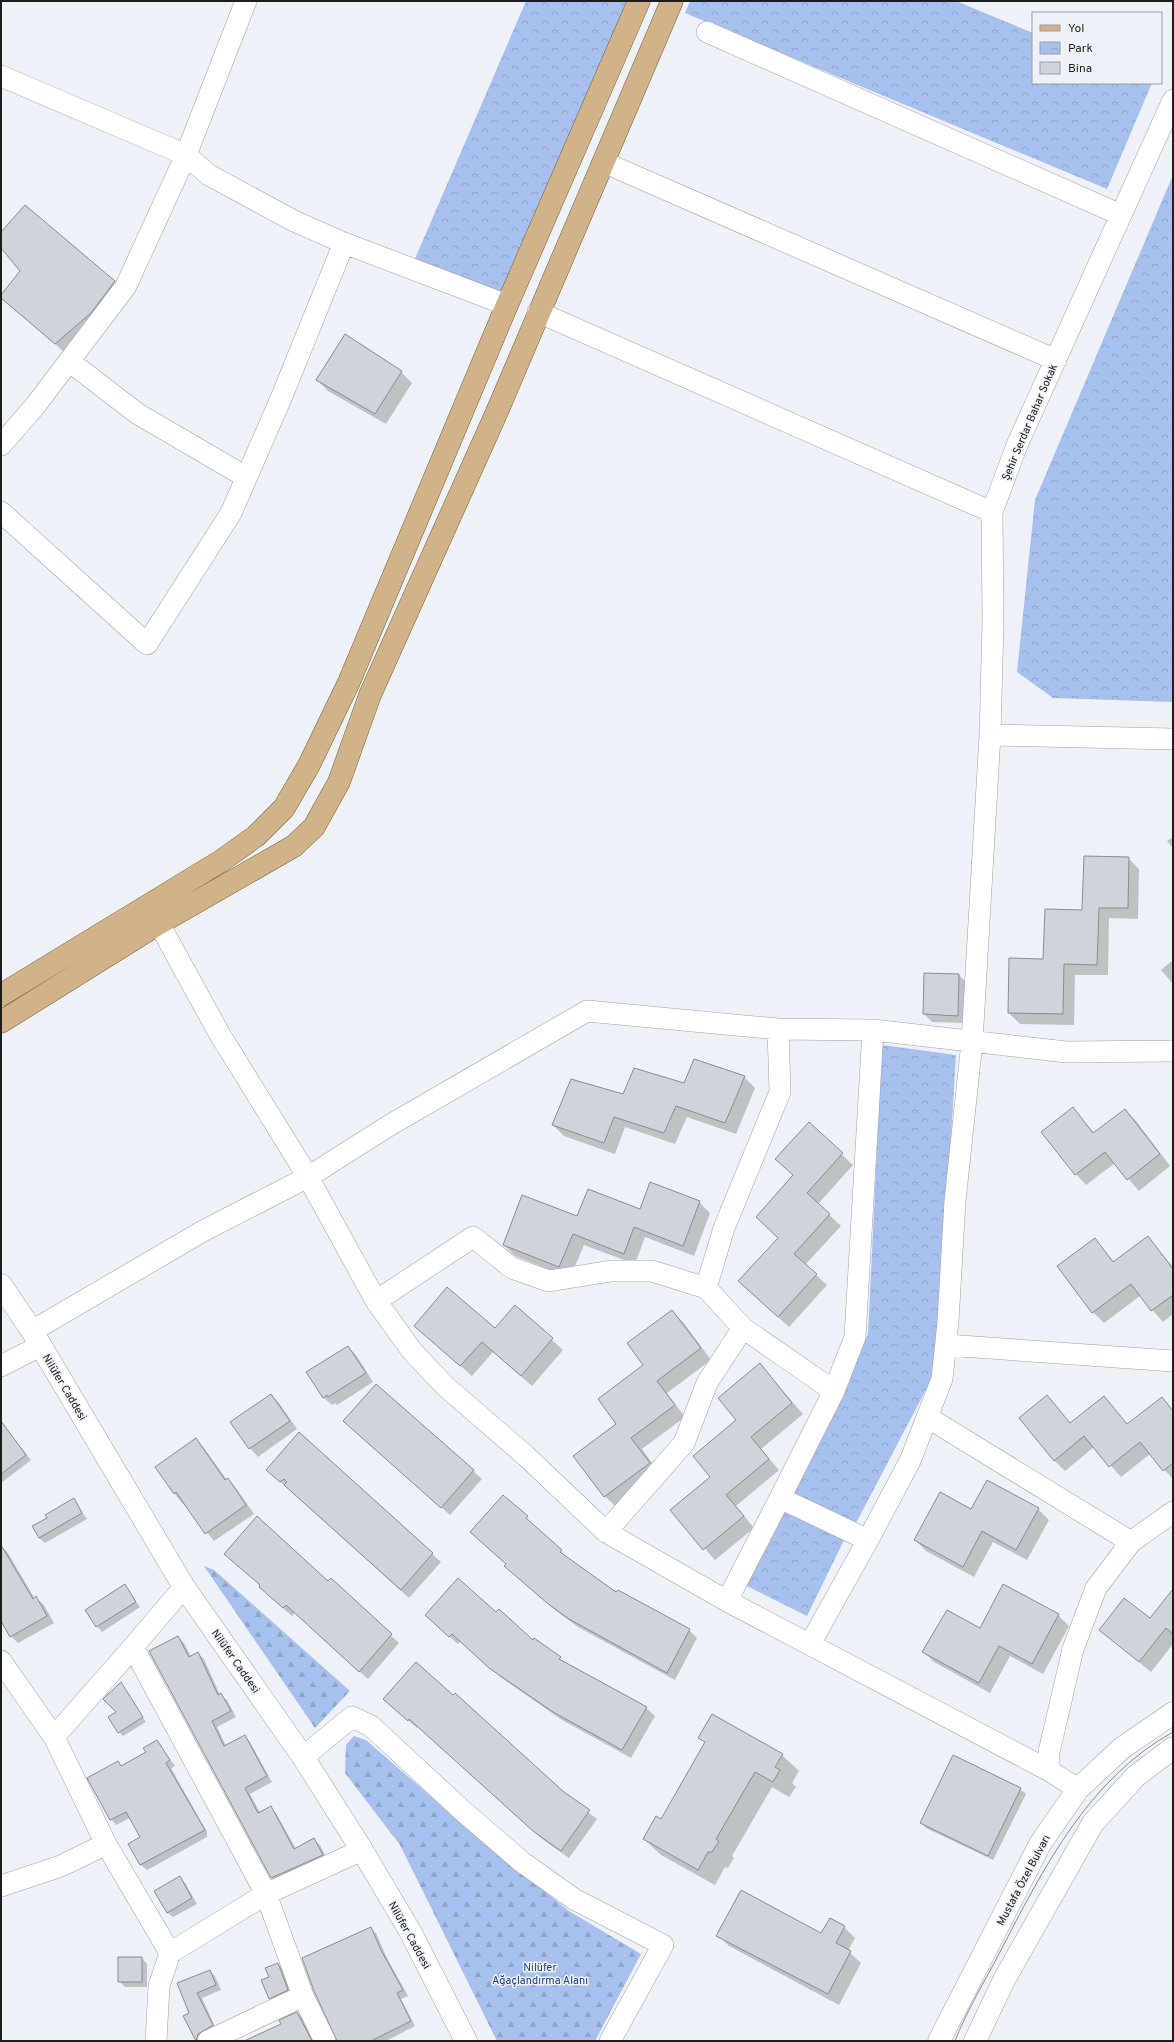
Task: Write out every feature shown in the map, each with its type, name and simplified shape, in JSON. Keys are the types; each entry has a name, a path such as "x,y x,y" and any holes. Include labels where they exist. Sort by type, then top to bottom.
{"main road":[{"path":"1,995 221,861 256,836 284,808 309,765 349,682 507,305 639,1"},
{"path":"1,1022 158,924 294,846 314,827 339,782 370,695 458,502 672,1"}],"street":[{"path":"1,445 35,406 126,286 186,155 246,1"},
{"path":"707,32 1121,215"},
{"path":"1,76 186,155 210,175 294,221 344,243 507,305"},
{"name":"Şehir Serdar Bahar Sokak","path":"810,1644 910,1461 942,1379 946,1345 955,1201 972,1042 990,735 993,622 992,512 1018,445 1173,100"},
{"path":"603,162 1056,360"},
{"path":"1,512 147,644 231,513 282,396 344,243"},
{"path":"538,312 992,512"},
{"path":"69,362 138,414 246,477"},
{"path":"990,735 1173,739"},
{"path":"149,905 158,924 219,1033 308,1177 376,1301 412,1351 445,1386 526,1456 606,1532 727,1601 1048,1770 1078,1789"},
{"path":"1,1366 36,1338 203,1231 308,1177 390,1125 587,1011 778,1029 873,1030 1066,1052 1173,1051"},
{"path":"706,1288 724,1228 780,1092 778,1029"},
{"path":"727,1601 834,1391 855,1337 873,1030"},
{"path":"376,1301 473,1237 512,1268 549,1281 611,1271 652,1271 706,1288 743,1328 834,1391"},
{"name":"Nilüfer Caddesi","path":"1,1285 36,1338 184,1587 303,1757 362,1850 411,1933 466,2041"},
{"path":"606,1532 684,1443 707,1383 743,1328"},
{"path":"946,1345 1173,1361"},
{"path":"927,1417 1131,1542"},
{"path":"780,1498 868,1540"},
{"path":"1048,1770 1049,1752 1073,1649 1096,1588 1131,1542 1170,1517"},
{"path":"54,1737 184,1587"},
{"path":"133,1647 266,1894 303,1996 325,2041"},
{"path":"1,1661 54,1737 106,1844 170,1952"},
{"name":"Mustafa Özel Bulvarı","path":"939,2041 1040,1844 1078,1789 1122,1748 1173,1713"},
{"path":"303,1757 352,1717 371,1726 464,1812 522,1862 574,1899 663,1945 610,2041"},
{"path":"975,2041 1005,1978 1093,1823 1136,1776 1173,1748"},
{"path":"1,1886 61,1866 106,1844"},
{"path":"156,2041 159,1986 170,1952 266,1894 362,1850"},
{"path":"208,2041 303,1996"}],"green space":[{"path":"526,1 637,1 507,305 411,268"},
{"path":"690,1 956,1 1032,33 1032,84 1152,84 1107,189 685,13"},
{"path":"1173,175 1173,702 1053,698 1017,672 1035,500"},
{"path":"882,1045 956,1055 939,1338 931,1380 855,1525 791,1493 868,1334"},
{"path":"782,1507 845,1538 807,1616 743,1584"},
{"path":"204,1566 214,1570 350,1691 315,1728"},
{"name":"Nilüfer Ağaçlandırma Alanı","path":"354,1736 366,1740 474,1834 569,1911 641,1954 595,2041 497,2041 400,1845 345,1773 346,1745"}],"building":[{"path":"25,205 115,281 91,313 55,344 1,298 1,295 20,271 1,248 1,232"},
{"path":"345,334 402,371 375,414 316,380"},
{"path":"1084,856 1129,857 1128,908 1099,908 1097,965 1064,964 1063,1014 1008,1013 1009,958 1043,959 1045,909 1082,910"},
{"path":"924,973 959,974 958,1016 923,1014"},
{"path":"694,1059 745,1076 725,1123 676,1106 664,1133 614,1117 604,1143 552,1125 571,1079 623,1094 634,1068 684,1083"},
{"path":"1073,1107 1093,1133 1125,1109 1160,1154 1127,1180 1105,1152 1075,1175 1041,1132"},
{"path":"809,1122 843,1153 807,1193 830,1214 794,1254 817,1274 778,1317 738,1281 778,1238 756,1217 793,1175 775,1159"},
{"path":"650,1182 700,1201 683,1246 634,1227 624,1254 573,1234 559,1267 503,1245 522,1195 577,1216 588,1189 640,1209"},
{"path":"1148,1236 1173,1269 1173,1295 1151,1311 1131,1284 1092,1313 1057,1266 1095,1238 1113,1262"},
{"path":"447,1287 495,1328 515,1305 553,1338 521,1376 482,1342 460,1366 414,1326"},
{"path":"672,1310 701,1348 657,1381 675,1405 631,1438 650,1463 604,1497 573,1456 616,1424 598,1399 643,1365 627,1343"},
{"path":"348,1346 366,1373 328,1397 327,1395 323,1398 306,1372"},
{"path":"760,1363 792,1403 751,1437 769,1459 726,1495 744,1516 703,1550 670,1510 710,1477 693,1456 736,1420 718,1398"},
{"path":"376,1384 474,1470 441,1508 343,1421"},
{"path":"271,1394 290,1421 249,1449 230,1422"},
{"path":"1047,1395 1070,1423 1104,1396 1127,1424 1162,1397 1173,1411 1173,1463 1163,1471 1140,1442 1109,1467 1084,1436 1054,1461 1019,1418"},
{"path":"1,1421 26,1455 1,1474"},
{"path":"299,1432 433,1553 401,1590 284,1485 287,1482 284,1479 280,1482 266,1470"},
{"path":"196,1438 225,1480 228,1478 246,1505 205,1534 176,1492 174,1494 155,1467"},
{"path":"987,1480 1039,1508 1016,1550 982,1531 963,1567 914,1540 940,1492 971,1509"},
{"path":"503,1495 528,1516 526,1518 562,1550 560,1552 616,1592 618,1590 690,1629 667,1673 569,1619 547,1603 504,1566 506,1564 470,1532"},
{"path":"74,1498 82,1513 39,1538 32,1526 47,1518 45,1515"},
{"path":"257,1516 328,1581 331,1578 392,1634 359,1672 286,1605 283,1608 259,1587 260,1585 224,1554"},
{"path":"1,1545 33,1599 36,1596 47,1616 10,1637 1,1621"},
{"path":"458,1578 496,1612 499,1609 533,1640 534,1638 561,1657 559,1659 647,1707 622,1750 553,1712 489,1668 452,1634 449,1637 425,1615"},
{"path":"125,1584 136,1602 96,1627 85,1610"},
{"path":"1003,1584 1059,1614 1032,1664 999,1646 979,1683 922,1652 947,1610 980,1628"},
{"path":"1173,1589 1173,1634 1166,1628 1139,1662 1099,1630 1124,1598 1150,1618"},
{"path":"178,1636 189,1657 198,1652 218,1695 221,1693 231,1711 212,1721 224,1746 245,1735 267,1776 245,1788 258,1813 271,1806 294,1849 314,1838 323,1855 271,1878 149,1651"},
{"path":"416,1662 453,1695 455,1693 564,1792 590,1810 561,1851 533,1831 409,1719 408,1721 383,1699"},
{"path":"121,1682 143,1717 118,1733 108,1717 116,1712 103,1699"},
{"path":"712,1714 783,1754 775,1767 780,1770 773,1782 755,1772 716,1839 719,1841 712,1852 708,1852 698,1870 643,1839 656,1816 661,1819 705,1742 698,1738"},
{"path":"157,1740 170,1760 166,1763 205,1830 140,1865 128,1844 140,1837 126,1812 110,1820 87,1778 118,1761 121,1766 146,1752 143,1748"},
{"path":"953,1755 1021,1788 988,1856 920,1823"},
{"path":"180,1876 192,1898 167,1913 154,1891"},
{"path":"741,1890 821,1933 830,1918 845,1926 836,1943 851,1951 828,1994 716,1936"},
{"path":"371,1927 381,1950 403,1990 397,1993 411,2021 371,2041 337,2041 314,1991 302,1958"},
{"path":"118,1957 142,1957 142,1982 118,1982"},
{"path":"278,1963 288,1990 269,1999 261,1980 269,1977 265,1968"},
{"path":"210,1970 216,1985 197,1993 213,2025 198,2034 196,2041 183,2016 189,2013 177,1983"},
{"path":"297,2012 312,2041 244,2041 281,2024 279,2020"}],"tram line":[{"path":"955,2041 971,2007 1033,1889 1071,1828 1092,1800 1116,1775 1143,1752 1173,1732"}]}
